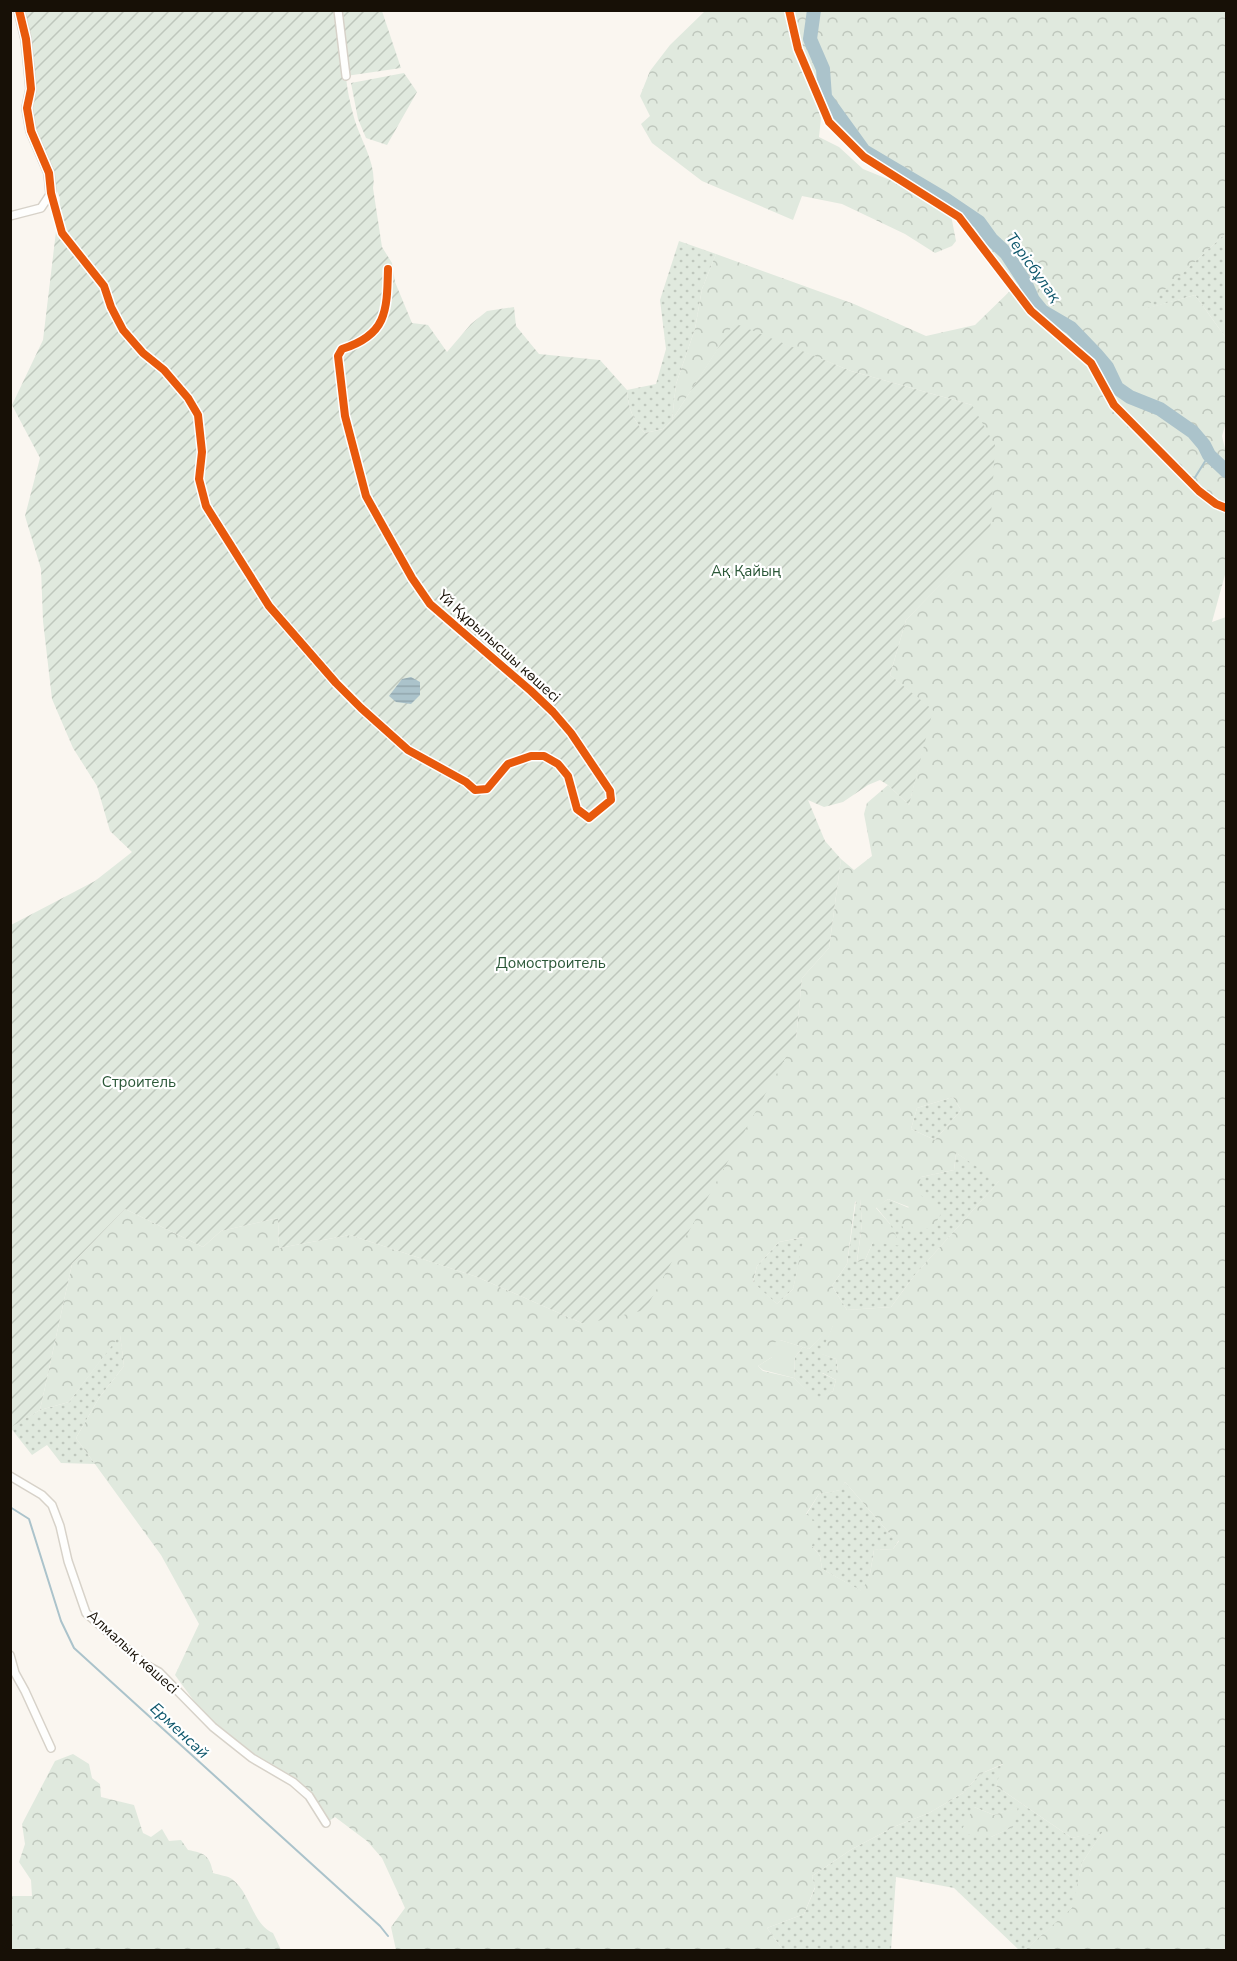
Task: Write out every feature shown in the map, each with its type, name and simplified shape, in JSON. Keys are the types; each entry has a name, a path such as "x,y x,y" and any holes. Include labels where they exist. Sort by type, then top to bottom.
{"street":[{"path":"10,216 41,208 51,193 49,173 31,131 27,108 31,88 30,68 19,10"},
{"path":"338,10 346,76"},
{"path":"789,10 798,49 829,122 864,157 959,217 1031,311 1091,363 1114,405 1199,491 1216,504 1227,508"},
{"name":"Үй Құрылысшы көшесі","path":"51,193 62,233 104,286 111,307 123,330 143,353 164,370 198,415 201,452 200,479 206,506 269,606 336,683 408,750 466,782 475,790 487,789 508,764 531,756 544,756 558,764 568,776 577,809 589,818 611,800 610,791 571,733 531,691 430,604 412,578 366,496 345,416 338,356 342,349 371,336 382,320 387,299 388,269"},
{"name":"Алмалық көшесі","path":"10,1476 42,1495 52,1505 86,1613 144,1664 159,1672 213,1727 252,1758 293,1782 309,1796 326,1823"},
{"path":"10,1655 15,1673 26,1691 51,1748"}],"green space":[{"name":"Домостроитель","path":"19,11 382,11 401,68 346,76 348,93 355,121 371,162 382,247 392,263 395,282 412,323 428,325 447,352 471,324 487,311 514,307 516,326 539,354 600,360 627,390 632,413 645,433 663,429 672,420 734,323 851,371 972,405 995,445 990,534 906,620 890,675 933,710 909,805 880,780 868,785 843,802 824,807 808,800 825,841 841,859 829,948 802,978 796,1039 645,1310 584,1324 477,1277 350,1235 279,1248 278,1218 221,1231 203,1247 125,1209 72,1264 40,1410 11,1427 11,925 95,881 132,852 110,831 97,786 73,748 52,699 43,621 41,569 25,516 40,458 12,405 43,340 60,198 31,131 31,88"},
{"path":"705,11 1226,11 1226,233 1144,309 1195,295 1226,338 1226,422 1222,436 1226,453 1226,571 1212,622 1226,617 1226,1950 1025,1950 1072,1908 1082,1863 1103,1831 1072,1838 996,1786 1003,1764 980,1774 963,1793 929,1813 896,1826 852,1849 812,1876 815,1887 804,1914 767,1928 783,1950 396,1950 391,1927 405,1908 382,1858 367,1841 335,1817 326,1823 309,1796 213,1727 175,1675 199,1624 161,1555 76,1438 99,1398 124,1366 120,1335 69,1402 40,1410 72,1264 125,1209 203,1247 221,1231 278,1218 279,1248 350,1235 477,1277 584,1324 796,1039 802,978 829,948 841,859 854,870 872,856 864,814 867,803 888,785 909,805 932,710 890,675 906,620 989,534 972,405 851,371 734,324 672,420 676,384 695,329 702,289 716,254 854,304 926,336 975,325 1013,288 959,217 864,157 829,122 802,61 821,118 819,137 839,147 863,169 895,182 951,215 956,241 952,246 935,253 905,234 842,204 802,196 793,220 702,181 652,143 641,124 650,116 640,96 650,71 670,45","holes":["953,1097 961,1110 935,1140 911,1129 917,1108","956,1153 999,1181 914,1276 891,1307 847,1310 832,1286 847,1264 855,1202 860,1199 862,1223 857,1262 865,1260 873,1242 901,1246 890,1224 876,1208 888,1199 909,1207 898,1216 904,1230 933,1228 943,1210 917,1193 921,1177 954,1170","804,1237 793,1289 777,1304 753,1282 757,1266 779,1242","833,1325 821,1354 836,1359 838,1370 821,1372 836,1380 833,1391 817,1400 794,1378 763,1371 758,1366 772,1357 780,1340 809,1349","845,1482 890,1534 899,1541 893,1549 874,1550 870,1574 862,1591 822,1569 820,1556 812,1546 818,1523 806,1514 819,1494 841,1490"]},
{"path":"404,73 417,92 387,145 366,138 358,119 351,83"},
{"path":"1226,233 1226,338 1195,295 1142,310"},
{"path":"679,241 716,254 702,289 695,329 676,384 672,420 663,429 645,433 632,413 627,390 656,384 666,349 660,300"},
{"path":"953,1097 961,1110 935,1140 911,1129 917,1108"},
{"path":"956,1153 1000,1180 914,1276 891,1307 847,1310 832,1286 847,1264 856,1201 860,1198 862,1223 857,1261 865,1260 873,1242 890,1224 876,1207 888,1199 909,1208 904,1230 921,1177 954,1170"},
{"path":"805,1237 793,1289 777,1304 753,1283 757,1266 779,1242"},
{"path":"834,1323 822,1354 836,1359 838,1370 822,1373 836,1380 833,1391 817,1401 794,1378 795,1357 803,1347 809,1349"},
{"path":"120,1334 124,1366 99,1398 76,1438 95,1464 61,1463 47,1445 32,1455 10,1427 40,1410 69,1402"},
{"path":"780,1340 803,1347 795,1357 794,1378 763,1370 758,1366 772,1357 765,1347"},
{"path":"845,1482 890,1534 899,1540 893,1549 874,1550 870,1574 863,1592 822,1569 820,1556 812,1546 806,1515 819,1494 840,1490"},
{"path":"73,1754 89,1764 92,1778 100,1784 101,1797 134,1805 143,1833 151,1837 162,1829 169,1841 181,1840 188,1850 206,1856 213,1873 230,1878 238,1885 261,1923 273,1933 281,1950 11,1950 11,1896 32,1896 31,1880 19,1862 25,1844 22,1824 55,1761"},
{"path":"1004,1764 996,1786 1072,1838 1104,1830 1082,1863 1073,1908 1025,1950 1019,1950 954,1888 896,1877 891,1950 783,1950 767,1928 804,1914 815,1888 812,1876 852,1849 896,1826 929,1813 963,1793 980,1774","holes":["974,1807 994,1815 1017,1808 1012,1827 991,1837"]},
{"path":"974,1807 994,1815 1018,1807 1013,1827 991,1837 960,1833"}],"water":[{"path":"411,677 420,682 420,695 411,704 396,702 389,696 402,679"}],"waterway":[{"name":"Терісбұлақ","path":"814,10 810,39 823,69 825,97 864,151 979,222 992,240 1006,253 1025,282 1033,300 1042,311 1071,328 1107,367 1117,388 1130,397 1160,409 1193,432 1209,455 1226,471"},
{"path":"1194,479 1209,455"},
{"name":"Ерменсай","path":"10,1507 29,1519 61,1621 74,1648 380,1926 388,1936"}],"cycle path":[{"path":"19,10 26,39 29,68 31,89 27,108 31,131 49,173 51,193 62,233 104,286 111,307 123,330 143,353 164,370 188,398 198,415 202,452 199,479 206,506 269,606 336,683 408,750 466,782 475,790 487,789 508,764 531,756 544,756 558,764 568,776 577,809 589,818 611,800 610,791 571,733 531,691 430,604 412,578 366,496 345,416 338,356 342,349 368,336 382,319 387,297 388,269"},
{"path":"789,10 798,49 829,122 864,157 959,217 1031,311 1091,363 1114,405 1199,491 1216,504 1226,508"}],"park label":[{"name":"Ақ Қайың","path":"746,571"},
{"name":"Строитель","path":"139,1082"}]}
